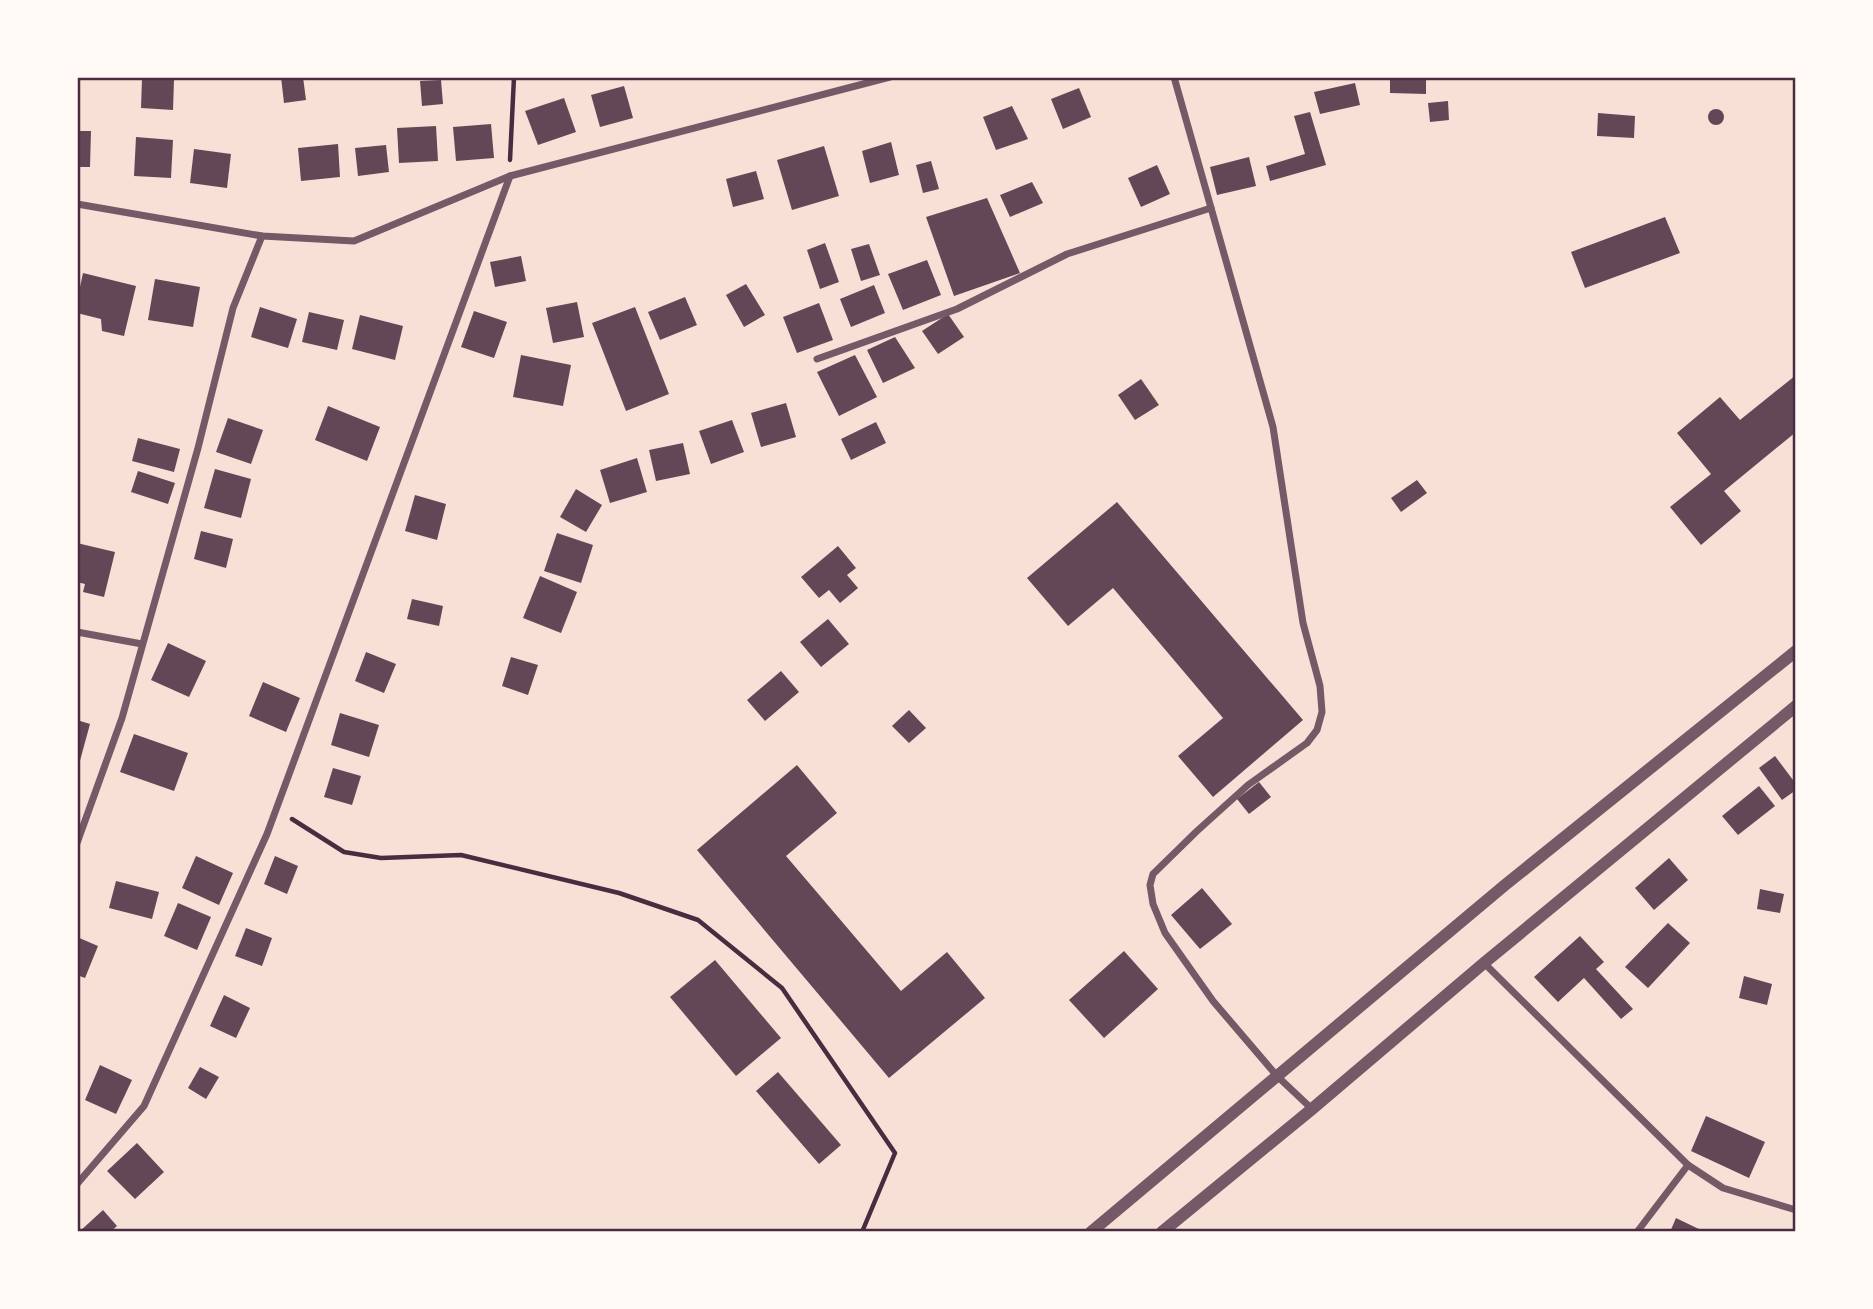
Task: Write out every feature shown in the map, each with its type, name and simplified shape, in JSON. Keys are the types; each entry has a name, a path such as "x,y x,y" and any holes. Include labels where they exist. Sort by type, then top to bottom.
{"street":[{"path":"77,204 262,236 354,241 510,176 890,77"},
{"path":"1174,77 1272,427 1303,623 1320,686 1322,712 1317,730 1307,743 1248,785 1196,831 1153,874 1150,885 1153,904 1165,933 1213,1001 1277,1076 1312,1109"},
{"path":"77,1184 144,1106 276,810 510,176"},
{"path":"817,359 957,309 1067,254 1211,208"},
{"path":"77,844 122,718 198,448 233,308 262,236"},
{"path":"77,632 142,644"},
{"path":"1091,1232 1505,885 1796,651"},
{"path":"1162,1232 1796,706"},
{"path":"1484,963 1688,1165 1723,1188 1796,1210"},
{"path":"1637,1232 1688,1165"}],"path":[{"path":"510,176 514,77"},
{"path":"276,810 344,852 381,858 461,855 619,893 698,920 782,988 895,1153 862,1232"}],"building":[{"path":"281,77 303,77 306,100 284,103"},
{"path":"1390,77 1426,77 1426,94 1390,93"},
{"path":"142,79 174,80 173,110 141,108"},
{"path":"441,80 443,104 422,106 420,81"},
{"path":"1355,83 1360,105 1320,114 1314,92"},
{"path":"624,86 633,118 600,127 591,95"},
{"path":"1079,88 1091,117 1063,129 1051,99"},
{"path":"564,98 576,132 538,145 525,111"},
{"path":"1448,101 1449,120 1430,122 1428,103"},
{"path":"1012,106 1028,139 996,150 983,117"},
{"path":"1713,109 1719,109 1724,117 1722,123 1713,125 1708,120 1708,114"},
{"path":"1310,112 1326,165 1270,181 1266,166 1305,154 1294,116"},
{"path":"1598,113 1635,116 1634,138 1597,136"},
{"path":"491,124 494,158 456,161 453,127"},
{"path":"436,126 438,161 399,163 397,128"},
{"path":"77,131 91,131 90,167 77,167"},
{"path":"136,137 173,140 171,178 134,176"},
{"path":"891,142 899,175 870,183 862,151"},
{"path":"338,144 340,177 301,181 298,148"},
{"path":"386,145 389,172 358,176 355,148"},
{"path":"824,146 839,196 792,210 777,160"},
{"path":"194,149 231,154 227,188 190,183"},
{"path":"1249,157 1256,186 1217,195 1210,167"},
{"path":"931,161 939,189 923,193 916,165"},
{"path":"1157,165 1170,194 1141,207 1128,178"},
{"path":"756,171 764,199 733,207 726,179"},
{"path":"1032,182 1043,203 1010,217 1000,195"},
{"path":"987,198 1020,273 954,296 926,217"},
{"path":"1665,217 1680,253 1585,288 1571,252"},
{"path":"825,243 839,282 820,289 807,250"},
{"path":"869,244 880,275 861,281 851,249"},
{"path":"521,256 526,281 495,287 490,262"},
{"path":"927,260 941,295 903,310 888,274"},
{"path":"83,273 136,286 124,336 102,331 101,319 77,313"},
{"path":"155,279 200,287 193,327 148,320"},
{"path":"746,284 765,315 744,327 726,295"},
{"path":"874,285 885,313 851,327 840,299"},
{"path":"685,297 697,325 660,340 648,312"},
{"path":"577,302 584,337 553,343 546,308"},
{"path":"819,303 833,340 797,353 783,317"},
{"path":"260,307 297,319 288,348 251,337"},
{"path":"635,307 669,394 626,411 592,323"},
{"path":"474,311 507,322 494,358 461,347"},
{"path":"309,312 344,320 337,350 302,342"},
{"path":"948,314 964,337 938,354 922,331"},
{"path":"360,315 403,326 395,360 352,349"},
{"path":"895,337 915,368 883,383 867,350"},
{"path":"521,355 571,365 563,406 513,397"},
{"path":"855,355 877,397 839,416 817,372"},
{"path":"1796,375 1796,432 1724,491 1741,511 1701,545 1670,507 1711,474 1677,433 1720,397 1740,420"},
{"path":"1141,379 1159,405 1135,420 1118,395"},
{"path":"786,403 796,437 761,447 751,413"},
{"path":"328,406 380,427 367,461 315,440"},
{"path":"228,418 263,430 251,464 216,452"},
{"path":"732,420 744,452 711,464 699,431"},
{"path":"876,422 886,443 851,460 841,439"},
{"path":"138,438 180,449 174,472 132,461"},
{"path":"683,443 690,474 656,481 649,450"},
{"path":"637,458 647,492 610,503 600,470"},
{"path":"215,469 251,479 241,518 204,508"},
{"path":"138,471 175,483 168,504 131,492"},
{"path":"1417,480 1427,493 1401,512 1391,498"},
{"path":"576,489 602,505 586,532 560,517"},
{"path":"415,495 446,504 437,540 405,531"},
{"path":"1117,502 1303,720 1213,797 1178,756 1223,718 1113,588 1068,626 1027,578"},
{"path":"201,531 233,539 226,568 194,559"},
{"path":"557,533 593,545 581,583 544,571"},
{"path":"77,543 115,552 104,597 83,592 85,584 77,582"},
{"path":"838,546 856,568 847,575 858,588 840,603 829,590 819,598 801,577"},
{"path":"540,576 577,592 561,633 523,618"},
{"path":"412,599 443,606 439,626 407,619"},
{"path":"828,619 849,644 821,667 800,642"},
{"path":"168,643 206,661 189,697 151,680"},
{"path":"366,652 396,664 384,693 355,681"},
{"path":"511,657 538,665 528,695 502,686"},
{"path":"781,671 799,692 765,721 747,700"},
{"path":"263,682 300,698 286,732 249,716"},
{"path":"909,710 926,728 909,743 892,726"},
{"path":"340,713 379,725 369,757 331,745"},
{"path":"77,720 90,724 78,768 77,768"},
{"path":"134,734 188,753 174,791 120,772"},
{"path":"1775,756 1796,784 1796,790 1782,800 1759,768"},
{"path":"797,765 837,813 786,856 901,991 947,952 985,998 889,1078 697,850"},
{"path":"333,768 361,776 352,805 324,797"},
{"path":"1259,782 1271,797 1249,814 1237,799"},
{"path":"1759,786 1775,806 1738,835 1722,816"},
{"path":"196,856 233,873 219,905 182,888"},
{"path":"275,856 298,866 287,894 264,884"},
{"path":"1669,858 1688,880 1654,910 1635,888"},
{"path":"116,881 159,892 152,919 109,908"},
{"path":"1202,888 1232,924 1200,949 1171,915"},
{"path":"1760,889 1784,894 1780,913 1757,909"},
{"path":"178,903 211,917 197,950 164,936"},
{"path":"1668,923 1690,943 1648,988 1625,967"},
{"path":"246,928 272,938 262,966 235,956"},
{"path":"1580,936 1604,962 1596,969 1633,1009 1621,1019 1584,978 1558,1002 1534,977"},
{"path":"77,937 98,946 85,978 77,975"},
{"path":"1124,951 1158,989 1104,1038 1069,1000"},
{"path":"715,960 781,1038 736,1076 670,997"},
{"path":"1744,976 1772,984 1767,1005 1739,998"},
{"path":"224,995 250,1008 236,1038 210,1026"},
{"path":"100,1065 132,1080 116,1114 85,1100"},
{"path":"200,1067 219,1077 206,1099 188,1088"},
{"path":"778,1072 841,1145 819,1164 756,1091"},
{"path":"1706,1116 1765,1142 1749,1178 1691,1151"},
{"path":"137,1143 164,1172 135,1199 107,1171"},
{"path":"103,1210 117,1226 110,1232 79,1232"},
{"path":"1676,1218 1705,1232 1670,1232"}]}
